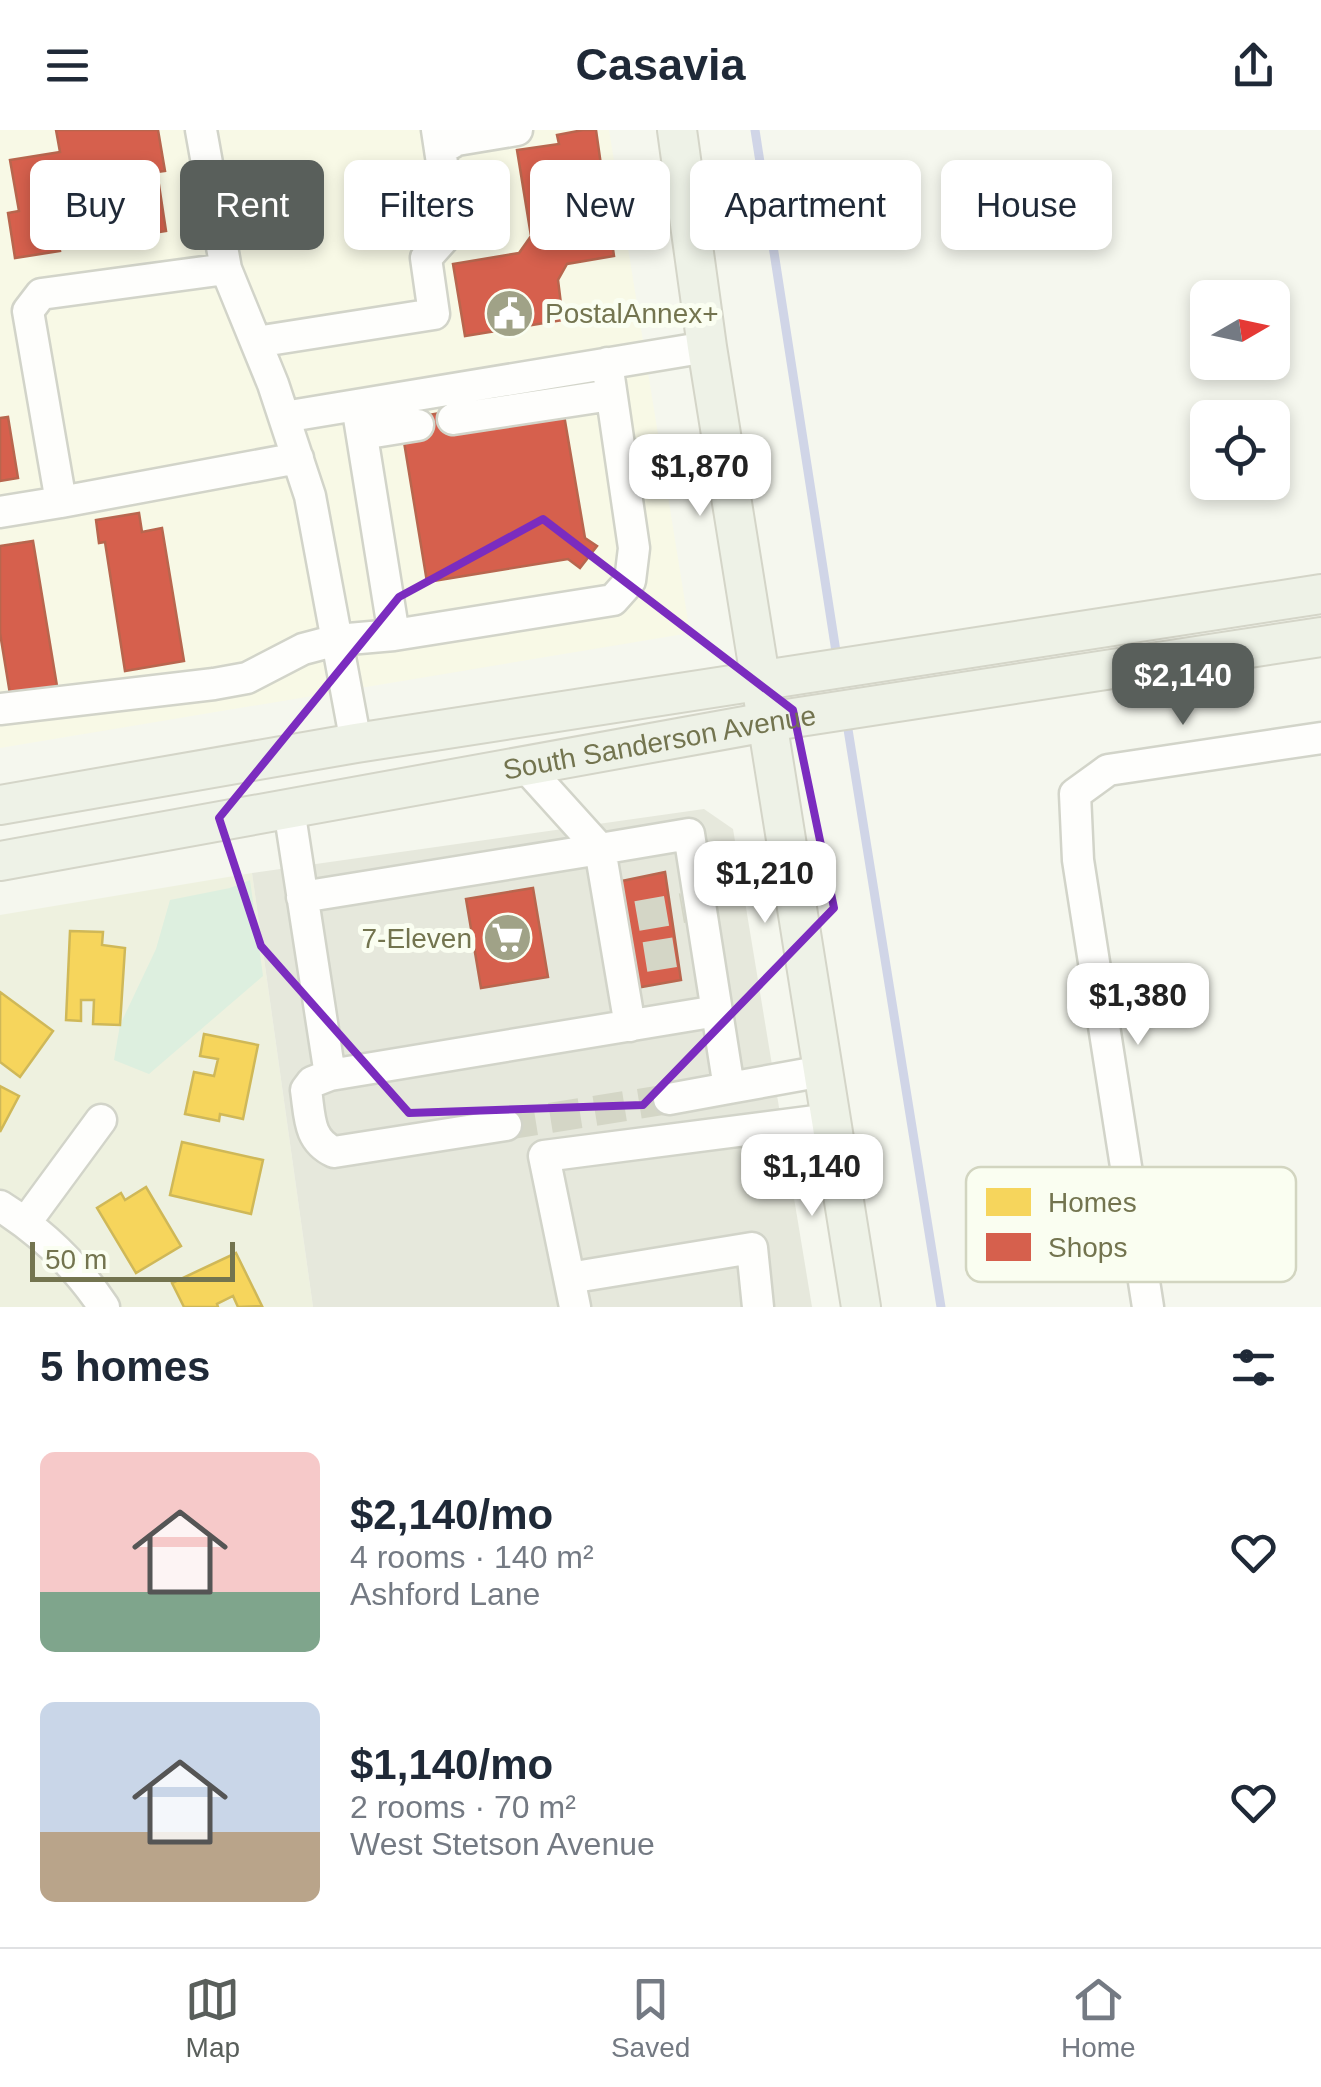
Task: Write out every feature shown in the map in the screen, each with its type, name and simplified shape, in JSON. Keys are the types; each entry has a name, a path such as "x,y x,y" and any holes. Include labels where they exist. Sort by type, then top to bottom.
{"main road":[{"path":"677,130 707,346 861,1307"},
{"name":"South Sanderson Avenue","path":"0,805 356,744 1321,594"},
{"name":"South Sanderson Avenue","path":"0,861 767,722 1321,637"}],"street":[{"path":"201,130 226,268 310,496 356,744"},
{"path":"256,342 434,314 426,258 452,229 439,140 517,130"},
{"path":"62,502 28,311 40,294 226,268"},
{"path":"359,420 607,363 707,346"},
{"path":"0,709 130,696 246,678 303,649 336,640 613,600 630,582 634,548 607,363"},
{"path":"453,419 610,395"},
{"path":"284,417 418,424"},
{"path":"359,420 394,634"},
{"path":"0,512 298,458"},
{"path":"1126,1167 1078,860 1074,794 1108,770 1321,738"},
{"path":"525,766 600,849 624,918 631,959 630,1026"},
{"path":"289,809 330,1075"},
{"path":"302,897 689,834 698,948 717,1011 728,1088"},
{"path":"506,1125 334,1152 312,1134 306,1090 312,1082 330,1075 717,1011"},
{"path":"668,1099 823,1071"},
{"path":"26,1222 101,1120"},
{"path":"758,1307 752,1248 572,1292 544,1156 831,1120"},
{"path":"0,1206 26,1222 71,1262 104,1307"},
{"path":"1144,1282 1148,1307"}],"highlighted area":[{"path":"543,519 793,710 834,908 643,1105 409,1113 261,946 219,818 399,597"}],"shaded area":[{"path":"0,130 609,130 614,160 530,160 530,250 628,250 690,633 0,748"},
{"path":"704,809 733,829 812,1307 313,1307 252,873"},
{"path":"252,873 313,1307 0,1307 0,915"},
{"path":"250,880 263,976 149,1074 114,1060 120,1025 156,949 170,900"}],"building: Homes":[{"path":"70,931 103,932 102,945 125,948 120,1025 93,1024 94,1000 81,1000 81,1021 66,1020"},
{"path":"0,992 53,1031 20,1077 0,1062"},
{"path":"204,1034 258,1045 243,1119 220,1114 219,1121 185,1114 194,1072 214,1076 218,1059 200,1056"},
{"path":"0,1086 19,1096 0,1132"},
{"path":"182,1142 263,1160 251,1214 170,1195"},
{"path":"146,1187 181,1246 136,1273 97,1208 121,1193 125,1200"},
{"path":"236,1253 262,1306 238,1307 233,1296 217,1304 218,1307 184,1307 172,1283"}],"building: Shops":[{"path":"56,130 158,130 165,171 160,172 160,160 30,160 30,250 60,251 15,258 8,213 19,211 10,160 60,152"},
{"path":"596,130 600,160 530,160 530,230 517,150 559,144 557,135"},
{"path":"160,192 166,231 160,232"},
{"path":"530,237 530,250 613,250 614,256 567,264 558,280 563,320 465,336 453,264 519,253"},
{"path":"451,411 564,415 585,538 597,546 580,568 568,559 427,582 404,442 417,417"},
{"path":"8,417 18,478 0,481 0,418"},
{"path":"139,513 142,532 162,528 184,661 125,671 105,542 99,543 96,520"},
{"path":"33,541 57,686 10,694 0,633 0,546"},
{"path":"665,872 681,980 636,988 617,882"},
{"name":"7-Eleven","path":"533,888 548,977 481,988 466,899"}],"waterway":[{"path":"755,130 837,658"},
{"path":"846,717 941,1307"}],"tunnel":[{"path":"637,916 683,908"},
{"path":"645,957 689,950"},
{"path":"506,1125 669,1099"}],"place":[{"name":"PostalAnnex+","path":"510,313"},
{"name":"7-Eleven","path":"507,938"}]}
